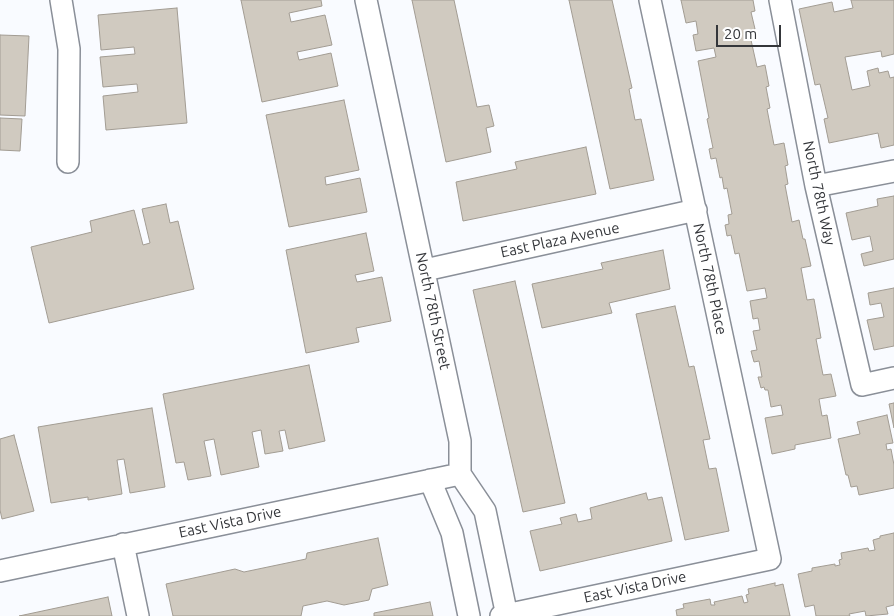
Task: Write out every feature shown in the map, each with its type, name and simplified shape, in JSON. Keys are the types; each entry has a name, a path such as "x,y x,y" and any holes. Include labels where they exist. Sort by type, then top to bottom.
{"street":[{"path":"61,0 69,49 68,162"},
{"name":"North 78th Street","path":"366,0 460,441 460,474"},
{"name":"North 78th Place","path":"650,0 770,558"},
{"name":"North 78th Way","path":"780,0 816,186 862,385 894,378"},
{"path":"816,186 894,171"},
{"name":"East Plaza Avenue","path":"425,270 696,210"},
{"path":"460,474 485,511 505,616"},
{"name":"East Vista Drive","path":"0,571 460,474"},
{"path":"430,480 452,533 469,616"},
{"path":"122,544 138,616"},
{"name":"East Vista Drive","path":"505,616 770,558"}],"building":[{"path":"241,0 321,0 322,6 289,13 291,22 325,15 332,45 297,52 299,60 331,53 338,86 262,102"},
{"path":"412,0 454,0 477,107 489,105 494,126 486,128 491,152 446,162"},
{"path":"569,0 612,0 632,88 629,89 635,120 641,119 654,180 610,189"},
{"path":"681,0 753,0 755,11 751,12 755,29 749,31 757,67 765,65 769,86 766,87 770,108 767,109 774,145 784,143 788,165 785,166 788,184 785,185 792,222 799,220 811,266 801,268 807,300 814,299 821,338 816,339 823,375 831,374 836,396 819,399 822,416 827,415 831,438 795,445 795,449 772,454 765,418 783,415 781,405 771,407 768,390 765,390 764,387 761,388 758,377 762,377 759,361 754,362 751,351 757,350 753,331 760,330 758,318 753,319 750,301 767,298 765,288 747,291 739,253 735,254 731,235 727,236 725,225 729,224 728,215 732,214 727,188 724,189 716,158 711,159 709,149 713,148 698,61 716,57 714,48 696,51 693,35 698,34 696,21 686,23"},
{"path":"851,0 894,0 894,54 882,57 881,51 845,57 852,90 870,86 867,71 878,68 879,73 888,71 890,78 894,77 894,145 881,148 878,133 829,143 824,119 828,118 820,84 815,85 799,9 832,2 834,12 853,8"},
{"path":"177,8 187,123 106,130 103,96 138,92 137,84 103,87 100,57 135,54 134,47 101,50 98,15"},
{"path":"0,35 29,36 25,116 0,115"},
{"path":"344,100 359,170 325,177 326,185 360,178 367,212 289,227 266,115"},
{"path":"0,118 22,119 20,151 0,150"},
{"path":"586,147 596,194 463,221 456,182 517,169 515,162"},
{"path":"894,196 894,259 864,266 861,254 873,251 870,236 852,240 846,213 878,206 877,199"},
{"path":"166,204 170,223 178,221 194,289 49,323 31,247 92,232 90,221 134,210 143,245 150,243 142,209"},
{"path":"366,233 374,271 355,275 357,282 382,277 391,321 356,328 359,342 306,353 286,250"},
{"path":"663,250 670,289 609,303 612,313 542,328 532,284 603,269 601,263"},
{"path":"515,281 565,503 523,512 473,290"},
{"path":"894,288 894,346 874,350 867,320 884,317 881,303 870,305 868,293"},
{"path":"675,306 689,367 694,366 710,439 703,440 709,469 716,468 729,531 685,540 636,314"},
{"path":"309,365 325,441 289,449 285,430 279,431 283,451 265,454 261,430 252,432 259,467 221,475 214,439 204,441 211,476 188,480 184,462 176,463 163,394"},
{"path":"894,403 894,428 889,404"},
{"path":"152,408 165,487 130,493 124,459 117,460 122,494 88,500 88,497 51,503 38,427"},
{"path":"887,415 893,443 886,444 887,450 891,449 894,465 894,488 859,495 857,486 851,487 848,475 846,475 838,439 860,434 857,422"},
{"path":"14,435 34,511 2,519 0,510 0,439"},
{"path":"646,493 648,500 662,497 672,541 540,571 530,531 562,524 560,518 576,514 578,522 592,519 590,508"},
{"path":"894,533 894,605 886,607 888,614 866,616 865,611 849,614 850,616 816,616 814,605 805,607 798,574 812,571 812,568 835,564 835,566 840,565 841,553 868,548 869,551 875,550 873,540 880,538 880,536"},
{"path":"378,538 388,585 372,589 369,600 344,605 327,601 303,606 301,616 173,616 166,584 235,569 244,572 306,559 307,553"},
{"path":"775,583 775,586 783,584 790,616 677,616 676,610 684,608 683,604 710,599 711,605 715,605 714,602 742,596 744,603 748,602 746,595 749,594 748,589"},
{"path":"108,597 112,616 19,616"},
{"path":"430,602 433,616 374,616 374,613"}]}
